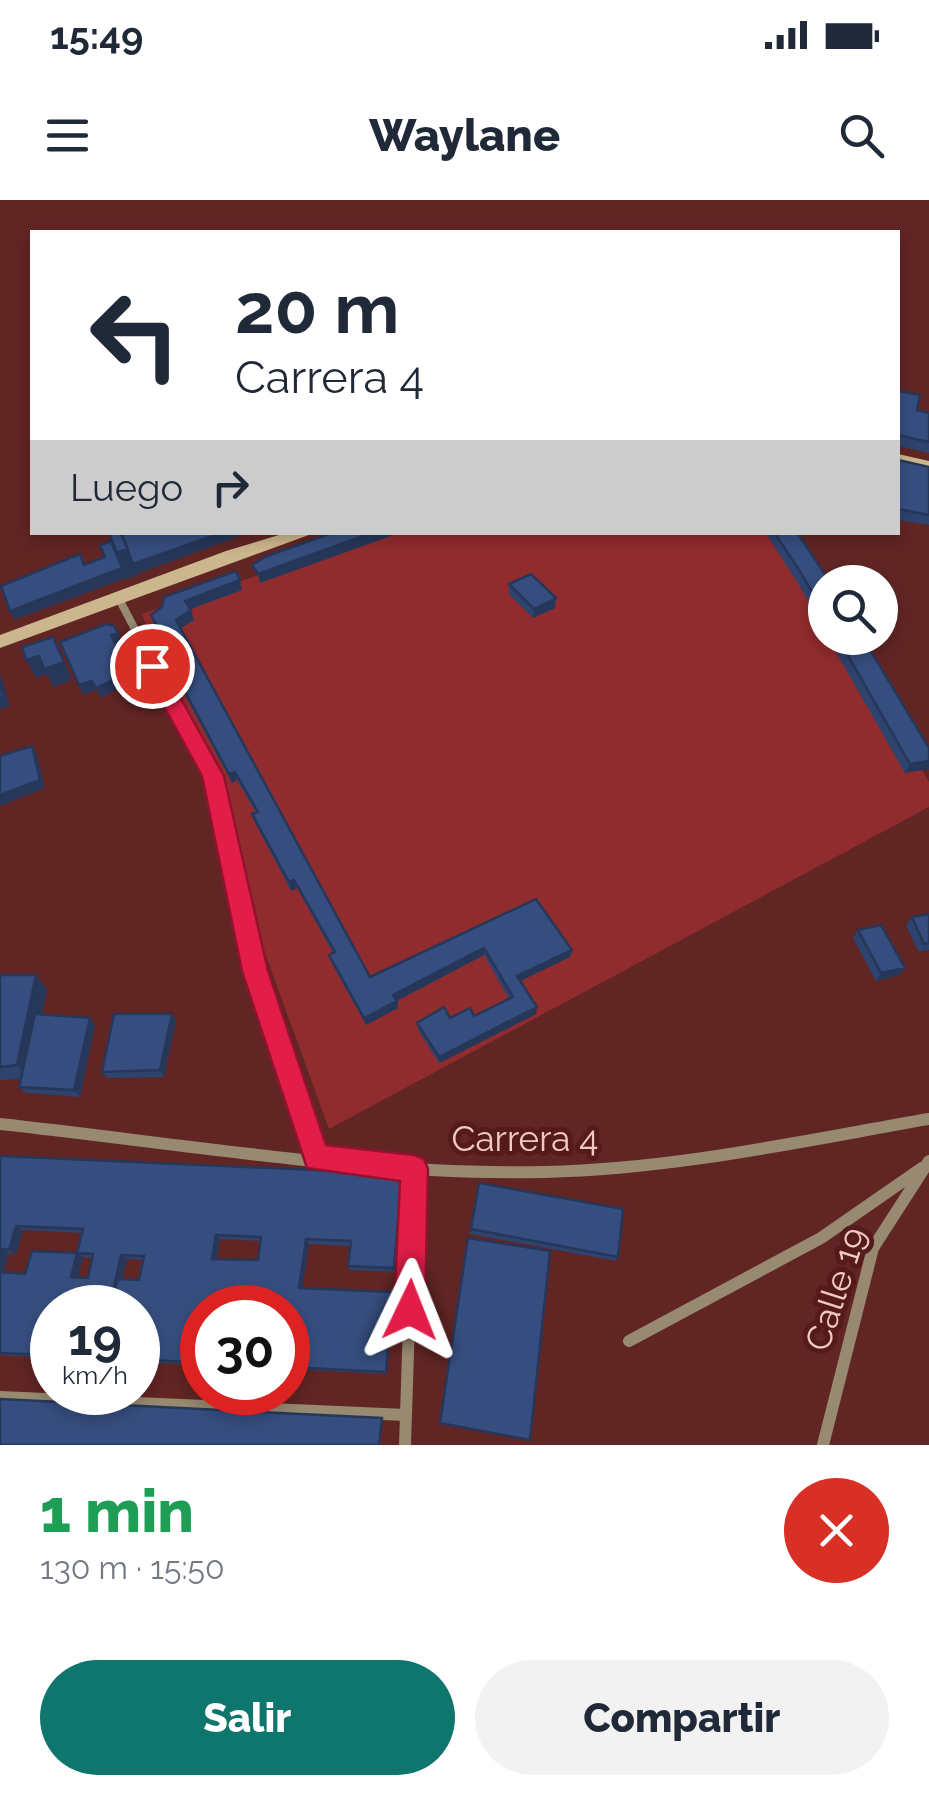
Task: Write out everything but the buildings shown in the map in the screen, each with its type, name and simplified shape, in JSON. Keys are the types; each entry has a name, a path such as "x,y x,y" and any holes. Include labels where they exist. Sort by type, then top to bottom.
{"main road":[{"path":"900,459 929,466"},
{"path":"0,642 232,555 299,535"}],"street":[{"path":"118,597 213,776 255,971 316,1158"},
{"name":"Carrera 4","path":"0,1124 414,1169 544,1172 654,1166 929,1119"},
{"path":"629,1340 821,1238 926,1164"},
{"name":"Calle 19","path":"822,1445 873,1248 926,1164"},
{"path":"405,1445 414,1169"},
{"path":"0,1397 406,1415"}],"shaded area":[{"path":"379,535 784,535 808,571 808,655 858,655 929,782 929,807 329,1129 142,614"}],"route":[{"path":"152,666 213,776 255,971 316,1158 414,1169 410,1310"}]}
